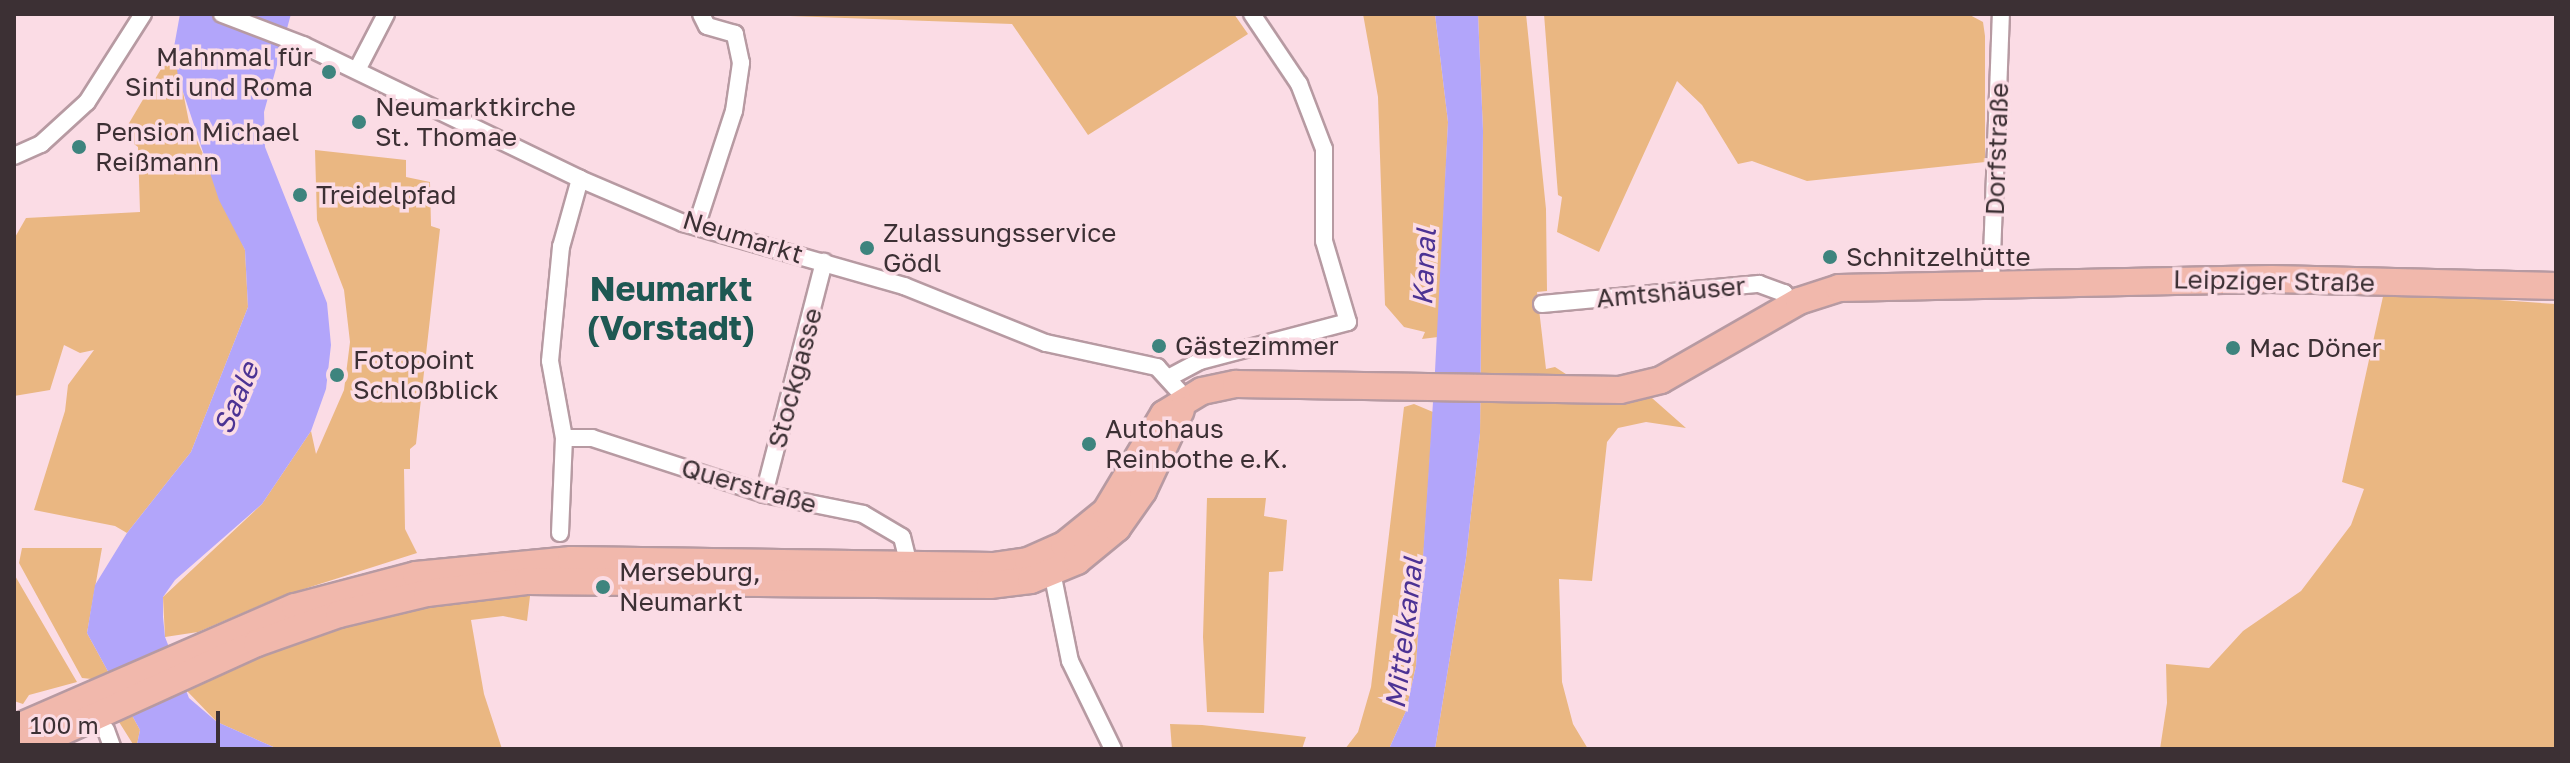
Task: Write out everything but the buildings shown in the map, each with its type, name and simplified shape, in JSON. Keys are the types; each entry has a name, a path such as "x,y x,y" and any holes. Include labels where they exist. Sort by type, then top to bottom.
{"main road":[{"name":"Leipziger Straße","path":"1991,284 2271,279 2556,286"},
{"name":"Amtshäuser","path":"1187,400 1202,391 1236,384 1620,390 1661,380 1792,304 1839,288 1991,284"},
{"path":"208,653 339,614 495,583 646,580 990,585 1099,546 1131,511 1187,400"},
{"path":"14,729 71,715 342,592 470,567 615,560 909,565 1050,563"},
{"path":"24,749 71,715"}],"street":[{"path":"14,156 41,144 87,102 143,14"},
{"name":"Neumarkt","path":"222,14 303,45 580,179 683,223 697,224 917,290 1006,330 1117,361 1157,367 1170,377"},
{"path":"357,70 386,14"},
{"path":"697,224 734,111 741,63 735,34 707,26 701,14"},
{"path":"1187,400 1170,377 1200,361 1348,322 1324,241 1324,149 1299,84 1252,14"},
{"name":"Dorfstraße","path":"1991,284 1997,15"},
{"path":"560,533 564,438 550,361 561,247 580,179"},
{"name":"Stockgasse","path":"764,494 824,262"},
{"name":"Amtshäuser","path":"1542,304 1759,284 1784,293 1792,304"},
{"name":"Querstraße","path":"564,438 592,438 764,494 863,514 902,537 909,565"},
{"path":"1050,563 1070,661 1113,749"},
{"path":"106,730 113,749"}],"shaded area":[{"path":"732,14 1234,14 1248,34 1088,135 1012,24"},
{"path":"1363,14 1435,14 1448,122 1438,337 1422,339 1425,332 1404,327 1385,305 1378,97"},
{"path":"1478,14 1526,14 1546,209 1547,291 1537,292 1546,369 1555,367 1569,376 1568,404 1652,398 1686,428 1646,422 1618,428 1607,442 1592,581 1559,579 1562,682 1573,724 1588,749 1435,749 1466,558 1480,433 1483,131"},
{"path":"1544,14 1968,14 1983,22 1985,36 1985,162 1807,181 1752,161 1738,164 1702,105 1677,81 1599,252 1557,232 1562,197 1558,195"},
{"path":"174,47 189,122 245,250 248,307 191,452 127,533 115,526 34,510 65,411 68,385 94,350 80,353 64,345 50,390 14,396 14,239 26,218 140,212 138,147 122,135"},
{"path":"315,150 406,160 406,177 430,182 431,226 440,229 416,444 410,449 410,469 404,469 405,529 417,553 282,596 198,632 165,637 163,597 262,504 311,431 316,454 344,390 350,342 344,290 317,220"},
{"path":"2384,292 2556,304 2556,749 2160,749 2167,703 2166,664 2209,668 2243,631 2301,591 2351,525 2364,489 2342,482"},
{"path":"1414,404 1433,412 1416,666 1406,711 1389,749 1345,749 1358,732 1371,687 1404,407"},
{"path":"1207,498 1266,498 1264,516 1287,520 1283,571 1269,572 1264,713 1207,712 1203,637"},
{"path":"22,548 102,548 87,633 140,730 136,749 92,679 82,678 19,563"},
{"path":"14,574 77,682 29,695 23,704 14,701"},
{"path":"531,588 527,621 503,616 471,620 484,694 502,749 278,749 217,722 186,690 227,672 230,663 408,604"},
{"path":"1170,724 1306,737 1302,749 1172,749"}],"water":[{"name":"Saale","path":"180,14 291,14 264,112 265,147 327,303 331,345 326,389 311,431 262,504 175,580 163,597 165,637 189,698 217,722 278,749 136,749 140,730 87,633 95,585 127,533 191,452 248,307 245,250 219,200 178,77 174,47"},
{"path":"1435,14 1478,14 1483,131 1480,433 1466,558 1435,749 1389,749 1406,711 1416,666 1435,371 1448,122"}],"place":[{"name":"Mahnmal für Sinti und Roma","path":"329,72"},
{"name":"Neumarktkirche St. Thomae","path":"359,122"},
{"name":"Pension Michael Reißmann","path":"79,147"},
{"name":"Treidelpfad","path":"300,195"},
{"name":"Zulassungsservice Gödl","path":"867,248"},
{"name":"Schnitzelhütte","path":"1830,257"},
{"name":"Gästezimmer","path":"1159,346"},
{"name":"Mac Döner","path":"2233,348"},
{"name":"Fotopoint Schloßblick","path":"337,375"},
{"name":"Autohaus Reinbothe e.K.","path":"1089,444"},
{"name":"Merseburg, Neumarkt","path":"603,587"}],"district":[{"name":"Neumarkt (Vorstadt)","path":"671,308"}],"water label":[{"name":"Kanal","path":"1424,267"},
{"name":"Mittelkanal","path":"1404,633"}]}
